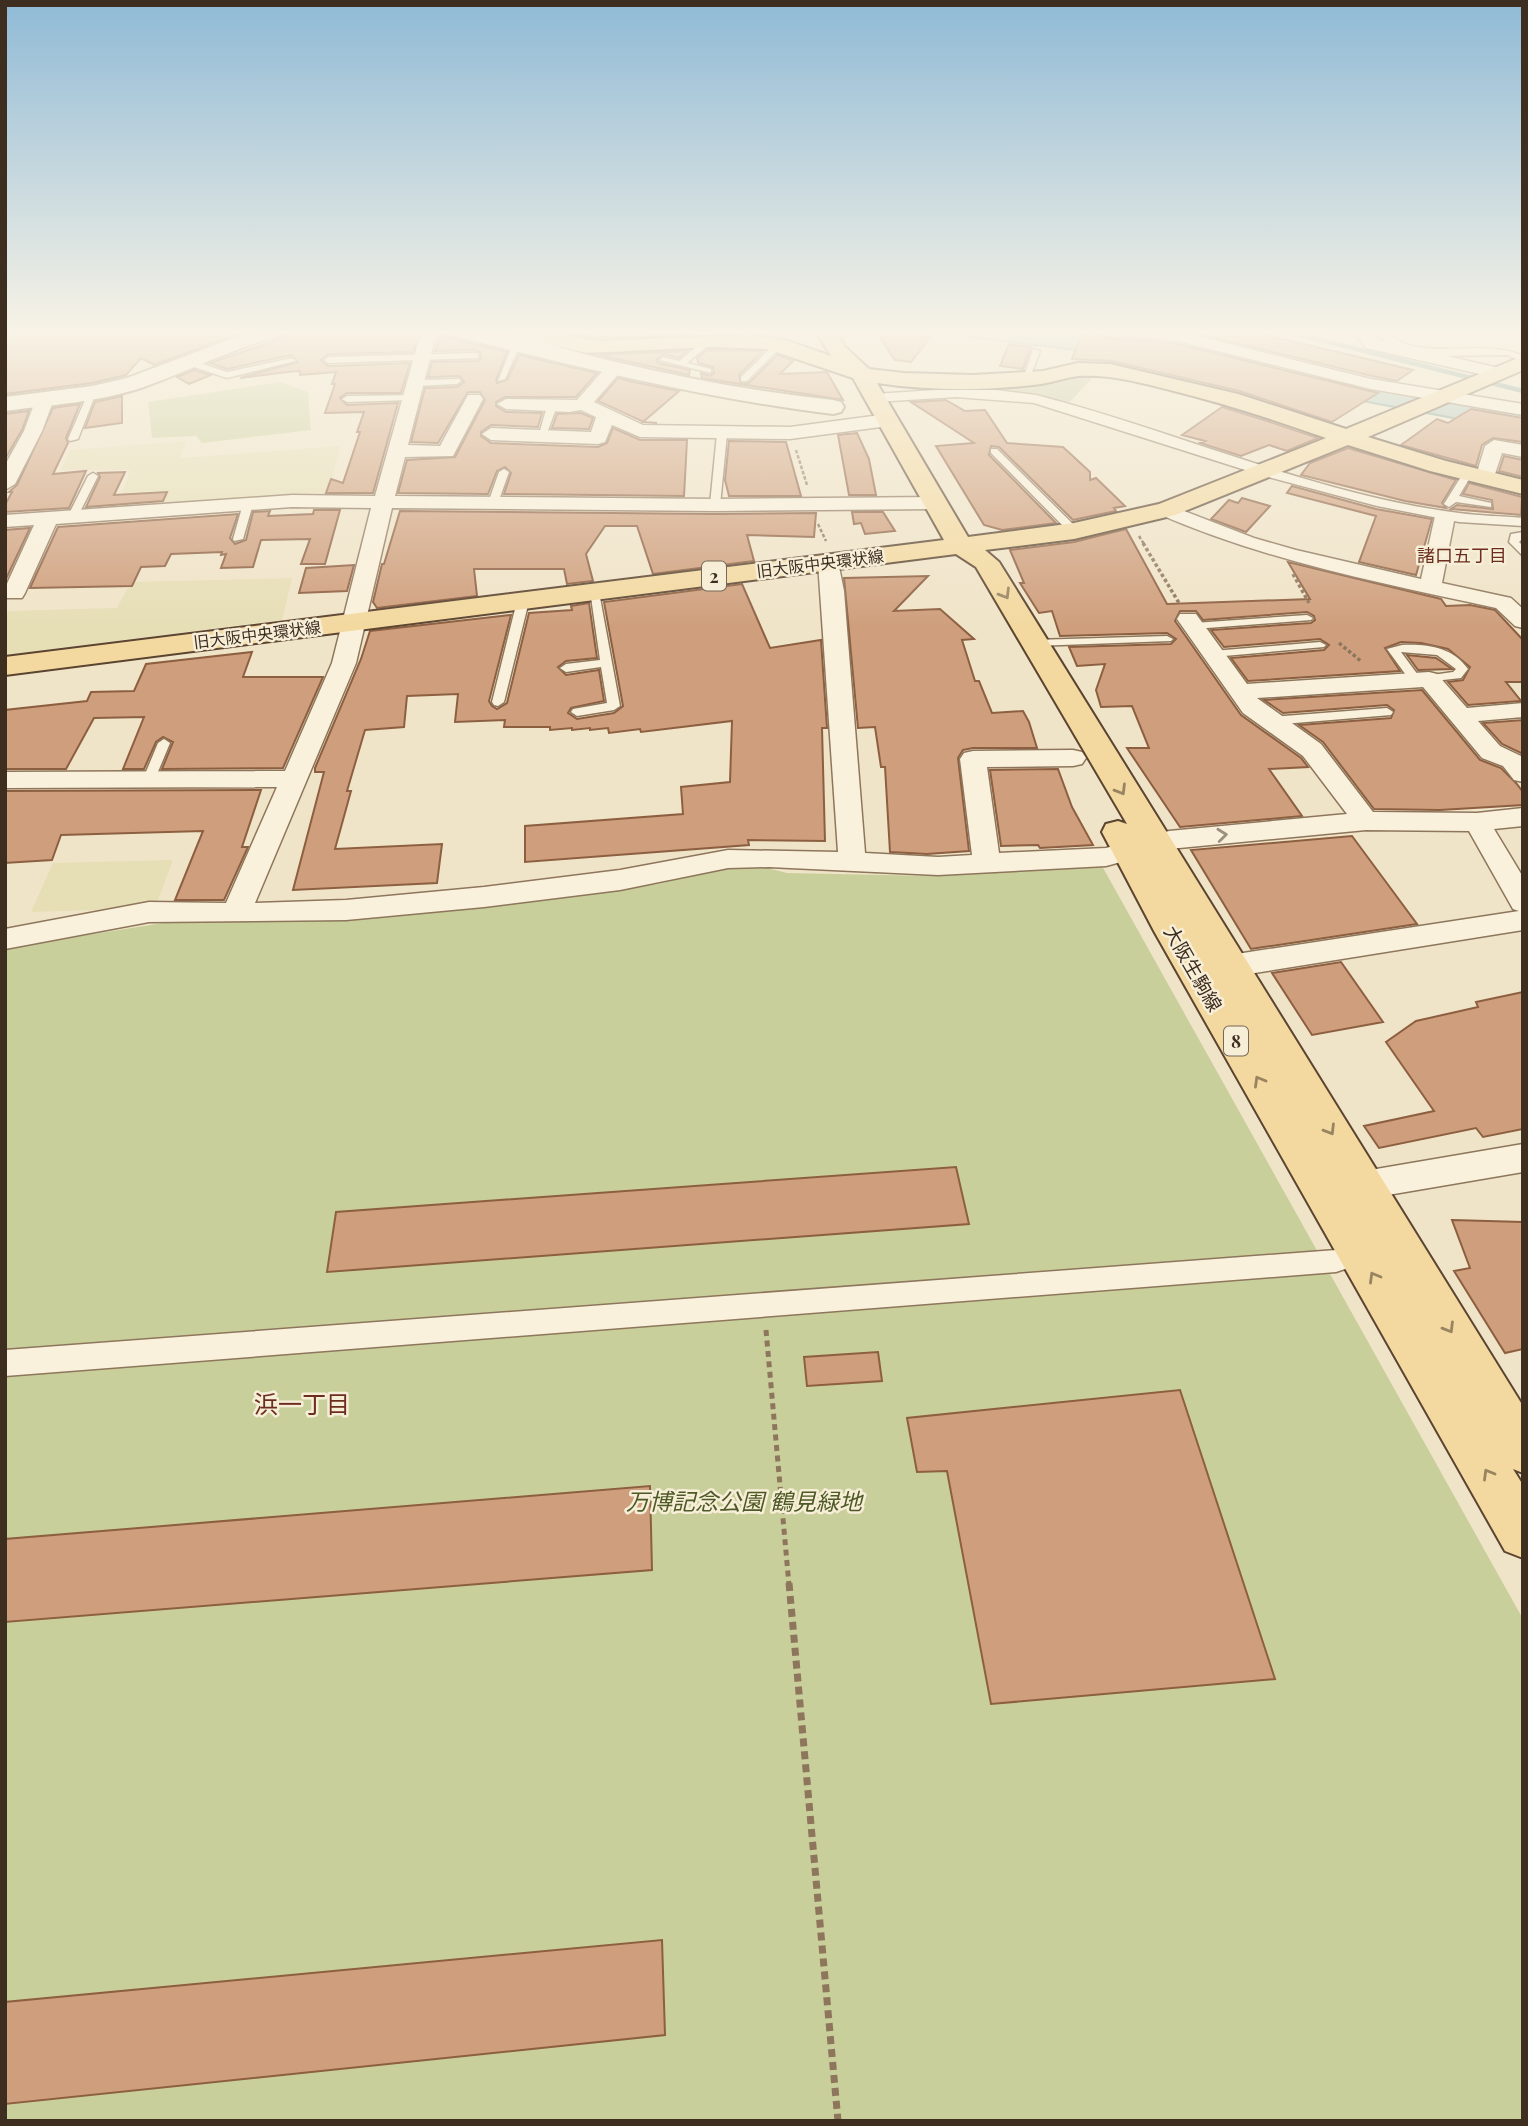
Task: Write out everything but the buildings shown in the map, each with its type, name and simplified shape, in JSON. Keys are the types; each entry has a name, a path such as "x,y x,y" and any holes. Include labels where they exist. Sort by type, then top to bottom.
{"main road":[{"name":"大阪生駒線","path":"893,429 960,545 962,565 1073,758 1230,966 1523,1533"},
{"path":"1327,429 1476,477 1523,487"},
{"name":"旧大阪中央環状線","path":"5,666 1074,531 1166,510 1266,472 1363,429"},
{"name":"大阪生駒線","path":"960,545 986,562 1034,643 1142,848 1172,931 1523,1450"}],"street":[{"path":"5,484 11,461 34,429"},
{"path":"236,913 344,663 403,429"},
{"path":"397,452 446,452 458,429"},
{"path":"491,433 598,438 601,429"},
{"path":"638,429 722,433 813,429"},
{"path":"1131,429 1266,472 1382,503 1449,506 1523,522"},
{"path":"1476,477 1494,446 1523,451"},
{"path":"5,521 292,501 715,505 936,503"},
{"path":"1430,587 1449,506"},
{"path":"1166,510 1217,532 1284,553 1503,603 1523,621"},
{"path":"14,593 47,520"},
{"path":"833,561 852,862"},
{"path":"1191,623 1252,708 1312,750 1366,821"},
{"path":"1239,692 1422,679 1492,752 1512,760 1523,774"},
{"path":"1458,716 1523,710"},
{"path":"987,863 973,759 1073,758"},
{"path":"5,780 295,779"},
{"path":"5,939 149,912 346,910 620,880 728,859 938,866 1106,857 1169,841 1366,821 1477,822 1523,817"},
{"path":"1477,822 1523,902"},
{"path":"1230,966 1523,920"},
{"path":"1344,1189 1523,1158"},
{"path":"5,1363 1336,1261"}],"lane":[{"path":"73,439 77,429"},
{"path":"541,436 543,429"},
{"path":"715,505 722,433"},
{"path":"994,451 1074,531"},
{"path":"493,503 504,472"},
{"path":"72,518 93,476"},
{"path":"1449,506 1476,477"},
{"path":"238,539 248,504"},
{"path":"1449,506 1487,505"},
{"path":"1523,535 1515,536 1514,542 1523,553"},
{"path":"577,712 614,706 594,592"},
{"path":"498,702 523,601"},
{"path":"1191,623 1307,618"},
{"path":"1034,643 1167,639"},
{"path":"1213,654 1320,645"},
{"path":"1393,649 1444,652 1458,662 1462,669 1457,676 1422,679 1393,649"},
{"path":"566,668 606,663"},
{"path":"1271,721 1387,712"},
{"path":"149,779 164,743"}],"path":[{"path":"790,432 811,505 833,561"},
{"path":"1128,519 1191,623"},
{"path":"764,1305 838,2121"}],"shaded area":[{"path":"186,441 180,458 340,446 329,493 299,493 117,508 130,470 60,470 70,450"},
{"path":"292,578 282,620 5,655 5,617 9,611 117,608 131,582"},
{"path":"173,860 155,908 31,912 53,863"}],"green space":[{"path":"151,429 311,430 202,443 196,436 152,438"},
{"name":"万博記念公園 鶴見緑地","path":"759,866 787,873 932,876 1102,866 1523,1619 1523,2121 5,2121 5,948 163,923 421,913 659,884 723,868"}],"district":[{"name":"諸口五丁目","path":"1462,555"},
{"name":"浜一丁目","path":"302,1403"}]}
